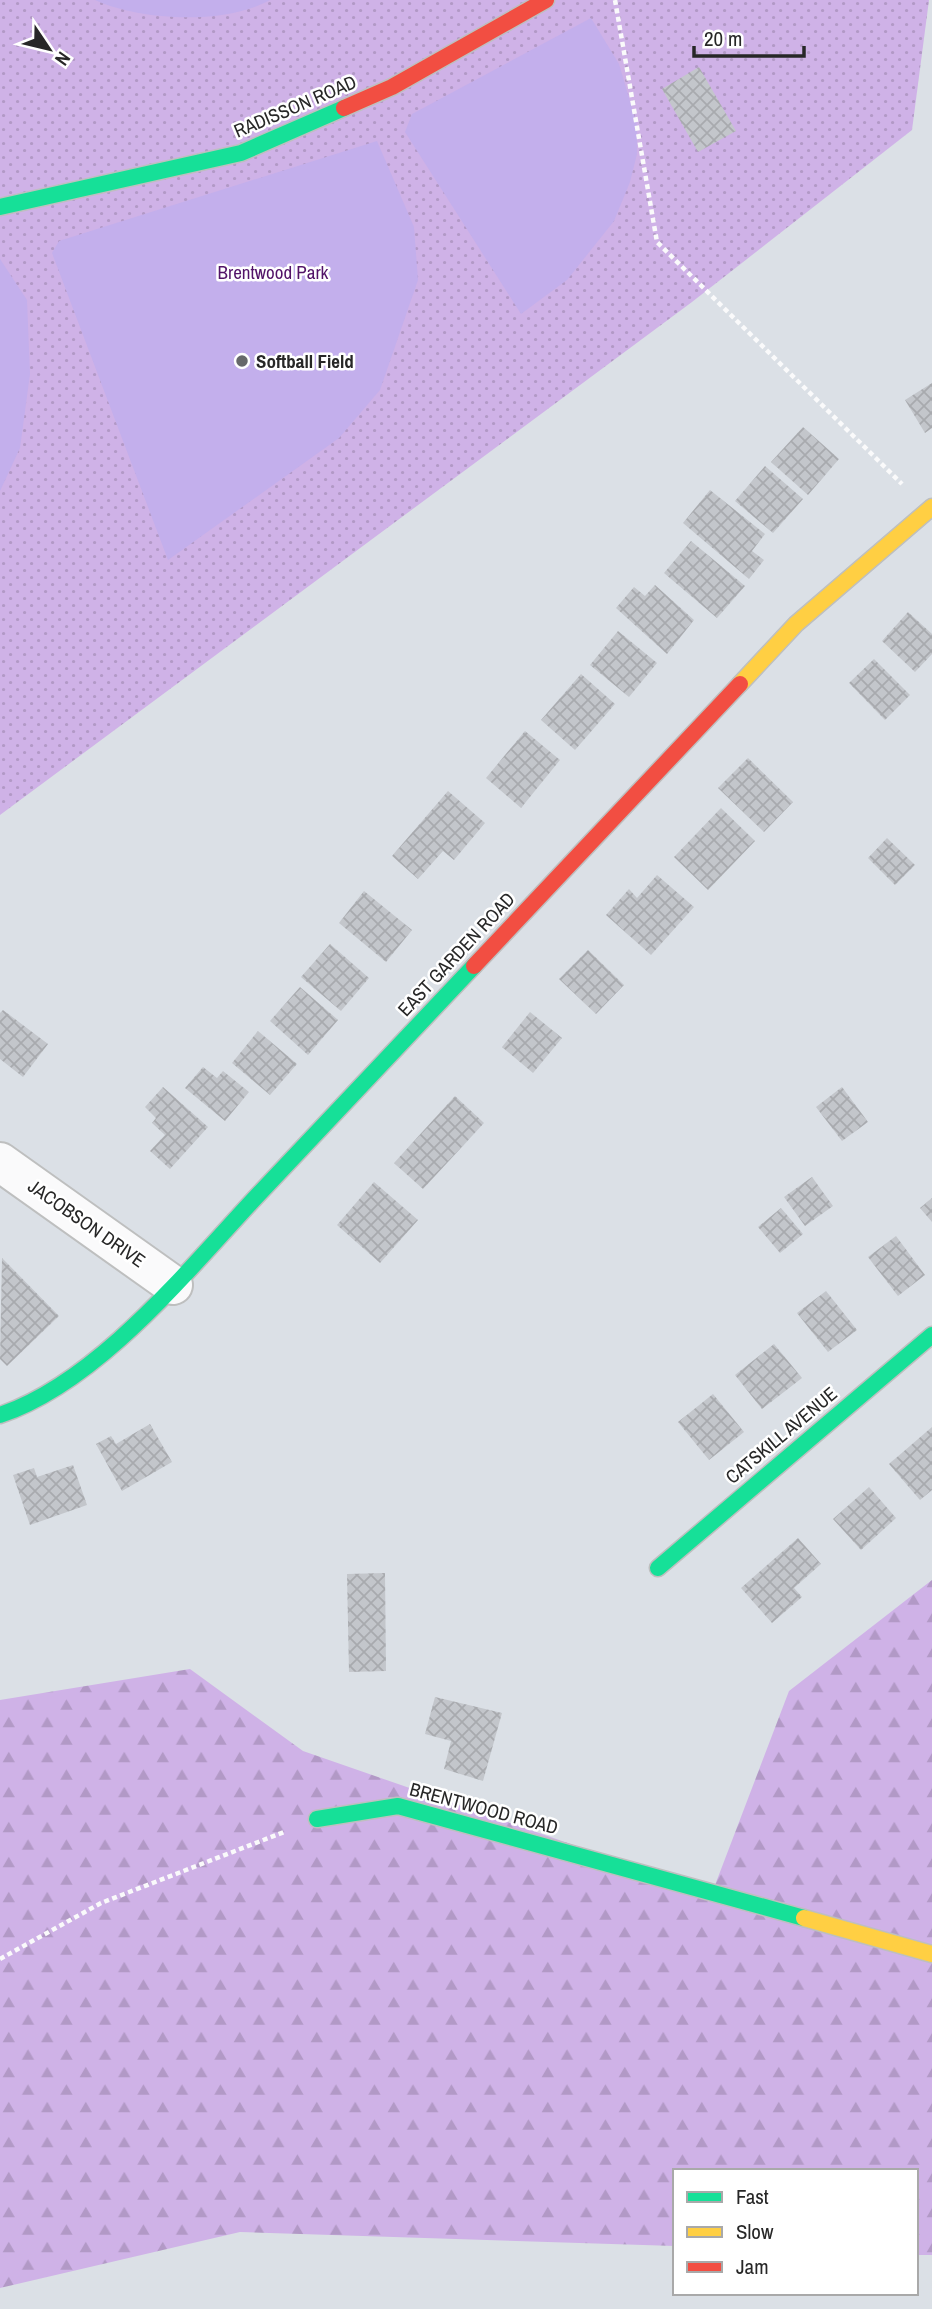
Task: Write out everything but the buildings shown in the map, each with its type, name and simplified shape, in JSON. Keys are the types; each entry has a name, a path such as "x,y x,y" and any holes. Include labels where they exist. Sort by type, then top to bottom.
{"street":[{"name":"RADISSON ROAD","path":"0,207 241,153 392,87 546,0"},
{"name":"EAST GARDEN ROAD","path":"0,1415 24,1409 95,1358 173,1285 796,624 931,510"},
{"name":"JACOBSON DRIVE","path":"0,1162 173,1285"},
{"name":"CATSKILL AVENUE","path":"658,1568 932,1335"},
{"name":"BRENTWOOD ROAD","path":"317,1819 398,1806 932,1954"}],"path":[{"path":"615,0 657,242 931,510"},
{"path":"0,1959 101,1903 317,1819"}],"green space":[{"name":"Brentwood Park","path":"0,0 929,0 912,130 692,302 0,815"},
{"path":"95,0 270,0 230,14 183,17 135,12"},
{"path":"591,18 619,64 637,125 637,154 630,182 614,221 567,280 521,314 405,132 412,114"},
{"name":"Softball Field","path":"377,141 414,227 418,280 380,390 339,438 168,560 52,253 59,241"},
{"path":"0,259 27,300 30,374 20,448 0,491"},
{"path":"932,1580 932,2255 918,2255 918,2169 673,2169 673,2246 240,2232 0,2288 0,1700 190,1669 303,1751 712,1893 789,1691"}],"traffic: fast":[{"path":"0,207 241,153 344,108"},
{"path":"0,1415 36,1399 72,1378 138,1322 474,966"},
{"path":"658,1568 932,1335"},
{"path":"317,1819 398,1806 804,1918"}],"traffic: slow":[{"path":"740,684 796,624 932,507"},
{"path":"804,1918 932,1954"}],"traffic: jam":[{"path":"344,108 392,87 546,0"},
{"path":"474,966 740,684"}],"place":[{"name":"Softball Field","path":"242,361"}]}
